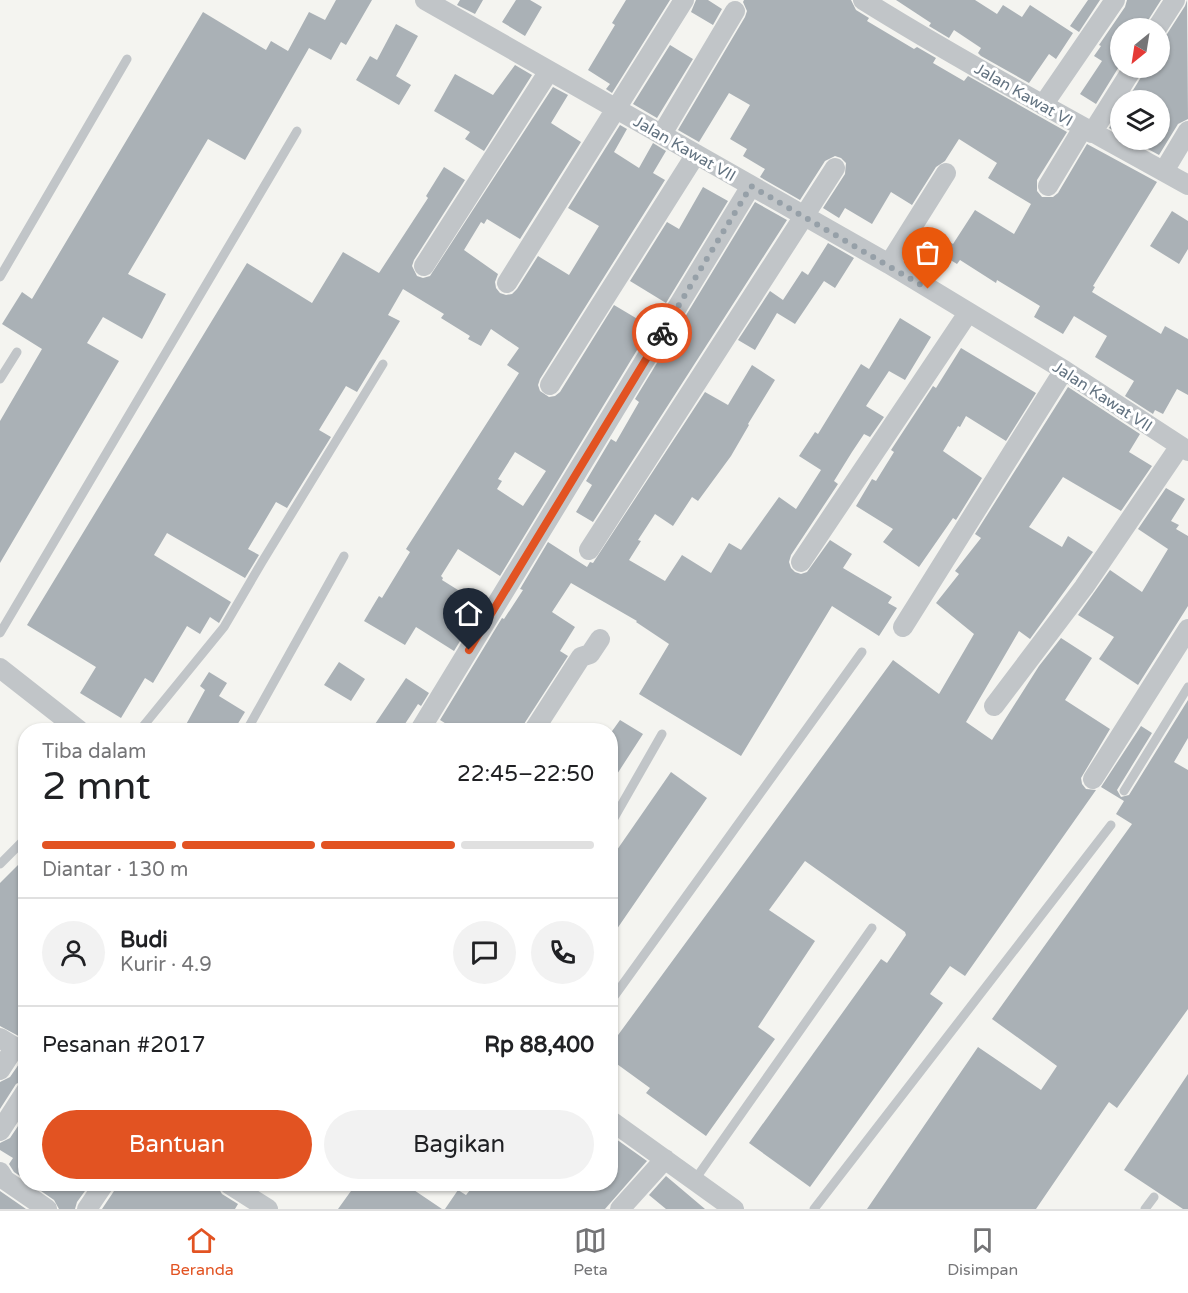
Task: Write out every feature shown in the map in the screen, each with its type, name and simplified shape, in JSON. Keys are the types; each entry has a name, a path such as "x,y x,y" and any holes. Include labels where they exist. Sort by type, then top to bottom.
{"street":[{"name":"Jalan Kawat VII","path":"425,0 889,264 1064,370 1184,448"},
{"path":"507,283 684,0"},
{"name":"Jalan Kawat VI","path":"863,0 918,34 1188,185"},
{"path":"1043,105 1115,0"},
{"path":"1163,18 1175,0"},
{"path":"662,134 735,10"},
{"path":"424,266 549,71"},
{"path":"1048,186 1126,78"},
{"path":"1164,171 1188,131"},
{"path":"550,385 696,154"},
{"path":"589,550 835,168"},
{"path":"889,264 946,173"},
{"path":"424,723 751,186"},
{"path":"801,562 968,313"},
{"path":"903,627 1064,370"},
{"path":"994,706 1084,587 1184,448"},
{"path":"1093,779 1188,629"},
{"path":"539,723 581,657 590,654 600,639"},
{"path":"0,668 70,723"},
{"path":"0,1070 13,1046"},
{"path":"0,1131 18,1103"},
{"path":"618,1126 734,1209"},
{"path":"620,1209 665,1159"},
{"path":"0,1172 5,1180 18,1189"},
{"path":"21,1191 47,1209"},
{"path":"87,1209 99,1191"},
{"path":"240,1191 268,1209"}],"lane":[{"path":"0,277 127,59"},
{"path":"0,633 297,131"},
{"path":"0,379 17,352"},
{"path":"146,723 224,627 383,364"},
{"path":"251,723 344,556"},
{"path":"618,991 862,652"},
{"path":"1124,792 1188,687"},
{"path":"618,811 662,734"},
{"path":"814,1209 1111,825"},
{"path":"0,864 18,846"},
{"path":"694,1180 872,928"},
{"path":"1145,1209 1154,1197"}],"building":[{"path":"336,0 372,0 346,45 341,42 331,60 309,48 245,160 208,139 128,274 166,294 142,339 103,317 87,343 119,361 0,563 0,421 42,349 2,324 22,292 32,299 203,12 266,50 271,41 288,51 309,12 325,20"},
{"path":"460,0 483,0 475,14 457,5"},
{"path":"516,0 530,0 542,7 525,36 502,22"},
{"path":"626,0 670,0 612,93 606,89 610,84 588,70 615,25 612,23"},
{"path":"696,0 708,0 722,9 713,25 691,12"},
{"path":"744,0 851,0 856,10 869,18 867,21 914,49 917,47 936,58 933,63 964,81 968,76 1067,132 1037,180 1037,191 1042,197 1053,197 1058,193 1087,144 1157,182 1093,286 1095,287 1092,292 1161,334 1165,326 1188,339 1188,395 1177,389 1163,414 1155,410 1153,414 1125,396 1134,381 1095,357 1107,336 1074,316 1063,334 1034,317 1040,306 997,280 996,283 960,260 957,264 931,248 925,259 912,251 926,228 953,244 975,210 1014,234 1031,204 988,178 997,163 959,139 945,161 936,167 912,205 891,192 872,224 845,208 839,218 823,208 845,174 846,163 841,158 835,156 825,161 800,200 760,177 765,169 743,156 747,149 730,139 750,105 729,93 699,142 678,130 745,17 747,11"},
{"path":"896,0 975,0 997,14 1003,5 1022,17 1030,5 1073,33 1056,59 1049,54 1029,83 981,56 978,53 981,48 954,30 949,38 929,26 931,23"},
{"path":"1088,0 1100,0 1079,32 1070,26"},
{"path":"1127,0 1161,0 1150,18 1117,18"},
{"path":"1187,0 1188,119 1178,124 1170,137 1170,90 1133,90 1141,78 1170,78 1170,29"},
{"path":"396,24 418,36 396,76 411,85 399,105 356,80 370,56 377,60"},
{"path":"1110,29 1110,78 1112,78 1096,104 1080,94 1102,61 1094,56 1101,46 1099,45"},
{"path":"670,45 693,59 657,118 633,104"},
{"path":"515,65 532,75 484,151 465,139 470,132 434,111 455,74 493,95"},
{"path":"553,87 568,95 551,123 581,142 520,239 487,219 484,224 481,222 464,250 498,274 495,282 500,293 512,294 538,256 569,275 599,226 568,208 620,125 627,129 614,152 639,168 653,143 666,151 653,173 665,180 540,379 538,385 540,391 549,397 560,392 614,305 651,327 500,576 458,549 441,576 442,580 482,605 454,651 416,627 405,645 364,621 379,596 382,598 410,552 406,549 519,373 507,365 519,348 491,329 481,346 468,339 470,336 441,318 444,314 403,289 388,315 400,321 357,392 346,386 319,430 331,437 287,508 276,502 248,549 259,555 245,578 167,533 154,555 231,602 219,623 210,617 200,634 187,626 153,683 145,678 121,718 80,693 96,667 27,625 247,263 312,303 343,252 379,273 428,198 426,196 444,167 465,180 414,260 412,266 417,276 423,278 430,276","holes":["515,452 546,471 523,506 497,489 502,481 498,479"]},
{"path":"1150,150 1162,150 1159,155"},
{"path":"703,187 728,201 666,303 630,281 667,222 679,229"},
{"path":"755,202 787,220 593,522 576,512 592,485 586,481 611,439 616,442 639,402 635,399"},
{"path":"1172,211 1188,221 1188,249 1179,264 1150,246"},
{"path":"828,243 854,258 835,288 824,281 795,324 777,313 755,350 738,340 770,291 783,300 802,271 808,275"},
{"path":"900,318 931,337 905,380 889,371 866,406 884,417 870,437 864,434 852,452 834,481 838,484 791,555 789,562 795,572 801,574 807,572 830,540 852,554 843,568 892,597 888,603 897,608 879,636 832,606 741,756 639,694 669,644 637,621 571,583 552,612 575,627 560,651 568,656 525,723 445,723 440,720 502,618 504,619 523,590 520,589 548,542 587,567 590,562 593,563 705,392 728,405 752,365 775,380 731,456 698,501 692,497 673,526 655,514 638,540 641,541 629,560 665,581 682,555 711,573 729,543 741,550 779,497 796,509 821,470 799,456 815,432 818,434 861,364 869,369"},
{"path":"961,348 1036,393 1006,441 966,416 960,427 958,426 943,451 982,478 956,520 953,518 919,567 883,542 893,529 856,506 872,479 876,481 894,452 891,450 933,386 936,388"},
{"path":"1068,387 1140,434 1129,452 1152,466 1121,511 1063,477 1029,527 1062,547 1068,536 1093,552 1030,639 1019,631 966,722 992,740 1039,666 1061,638 1092,658 1065,700 1110,729 1081,778 1086,789 1096,790 965,976 950,966 930,994 943,1003 810,1187 749,1143 881,959 887,963 906,935 905,932 805,861 769,910 815,941 758,1027 775,1039 706,1136 646,1093 650,1088 618,1065 618,1035 893,660 939,694 974,634 936,603 959,574 955,571 981,538 975,534"},
{"path":"1166,488 1185,499 1171,521 1179,525 1176,529 1188,536 1188,606 1138,685 1099,659 1114,637 1078,615 1110,570 1142,592 1168,549 1138,529"},
{"path":"339,662 365,679 351,701 324,685"},
{"path":"209,672 227,683 219,696 245,712 238,723 187,723 205,690 200,686"},
{"path":"406,678 429,693 421,706 418,704 406,723 376,723"},
{"path":"1188,700 1188,738 1174,762 1188,770 1188,1009 1117,1108 1109,1102 1036,1209 867,1209 978,1047 1041,1090 1057,1066 992,1019 1132,824 1116,814 1124,801 1101,787 1141,726 1152,733 1117,790 1121,797 1129,795"},
{"path":"620,720 643,734 618,773 618,723"},
{"path":"671,772 707,798 618,927 618,848"},
{"path":"18,865 18,1036 0,1026 0,883"},
{"path":"18,1065 18,1083 0,1109 0,1082 10,1077"},
{"path":"1188,1074 1188,1209 1183,1209 1124,1170"},
{"path":"18,1126 18,1175 9,1164 13,1158 0,1150 0,1143 10,1138"},
{"path":"618,1140 647,1161 605,1209 445,1209 457,1191 466,1195 469,1191 618,1191"},
{"path":"666,1176 705,1209 666,1209 649,1195"},
{"path":"0,1191 26,1209 0,1209"},
{"path":"41,1191 85,1191 75,1209 59,1209 54,1200"},
{"path":"114,1191 220,1191 238,1204 235,1209 102,1209"},
{"path":"351,1191 415,1191 442,1209 338,1209"}],"way so far":[{"path":"662,333 751,186 889,264 928,289"}],"route":[{"path":"469,650 662,333"}]}
